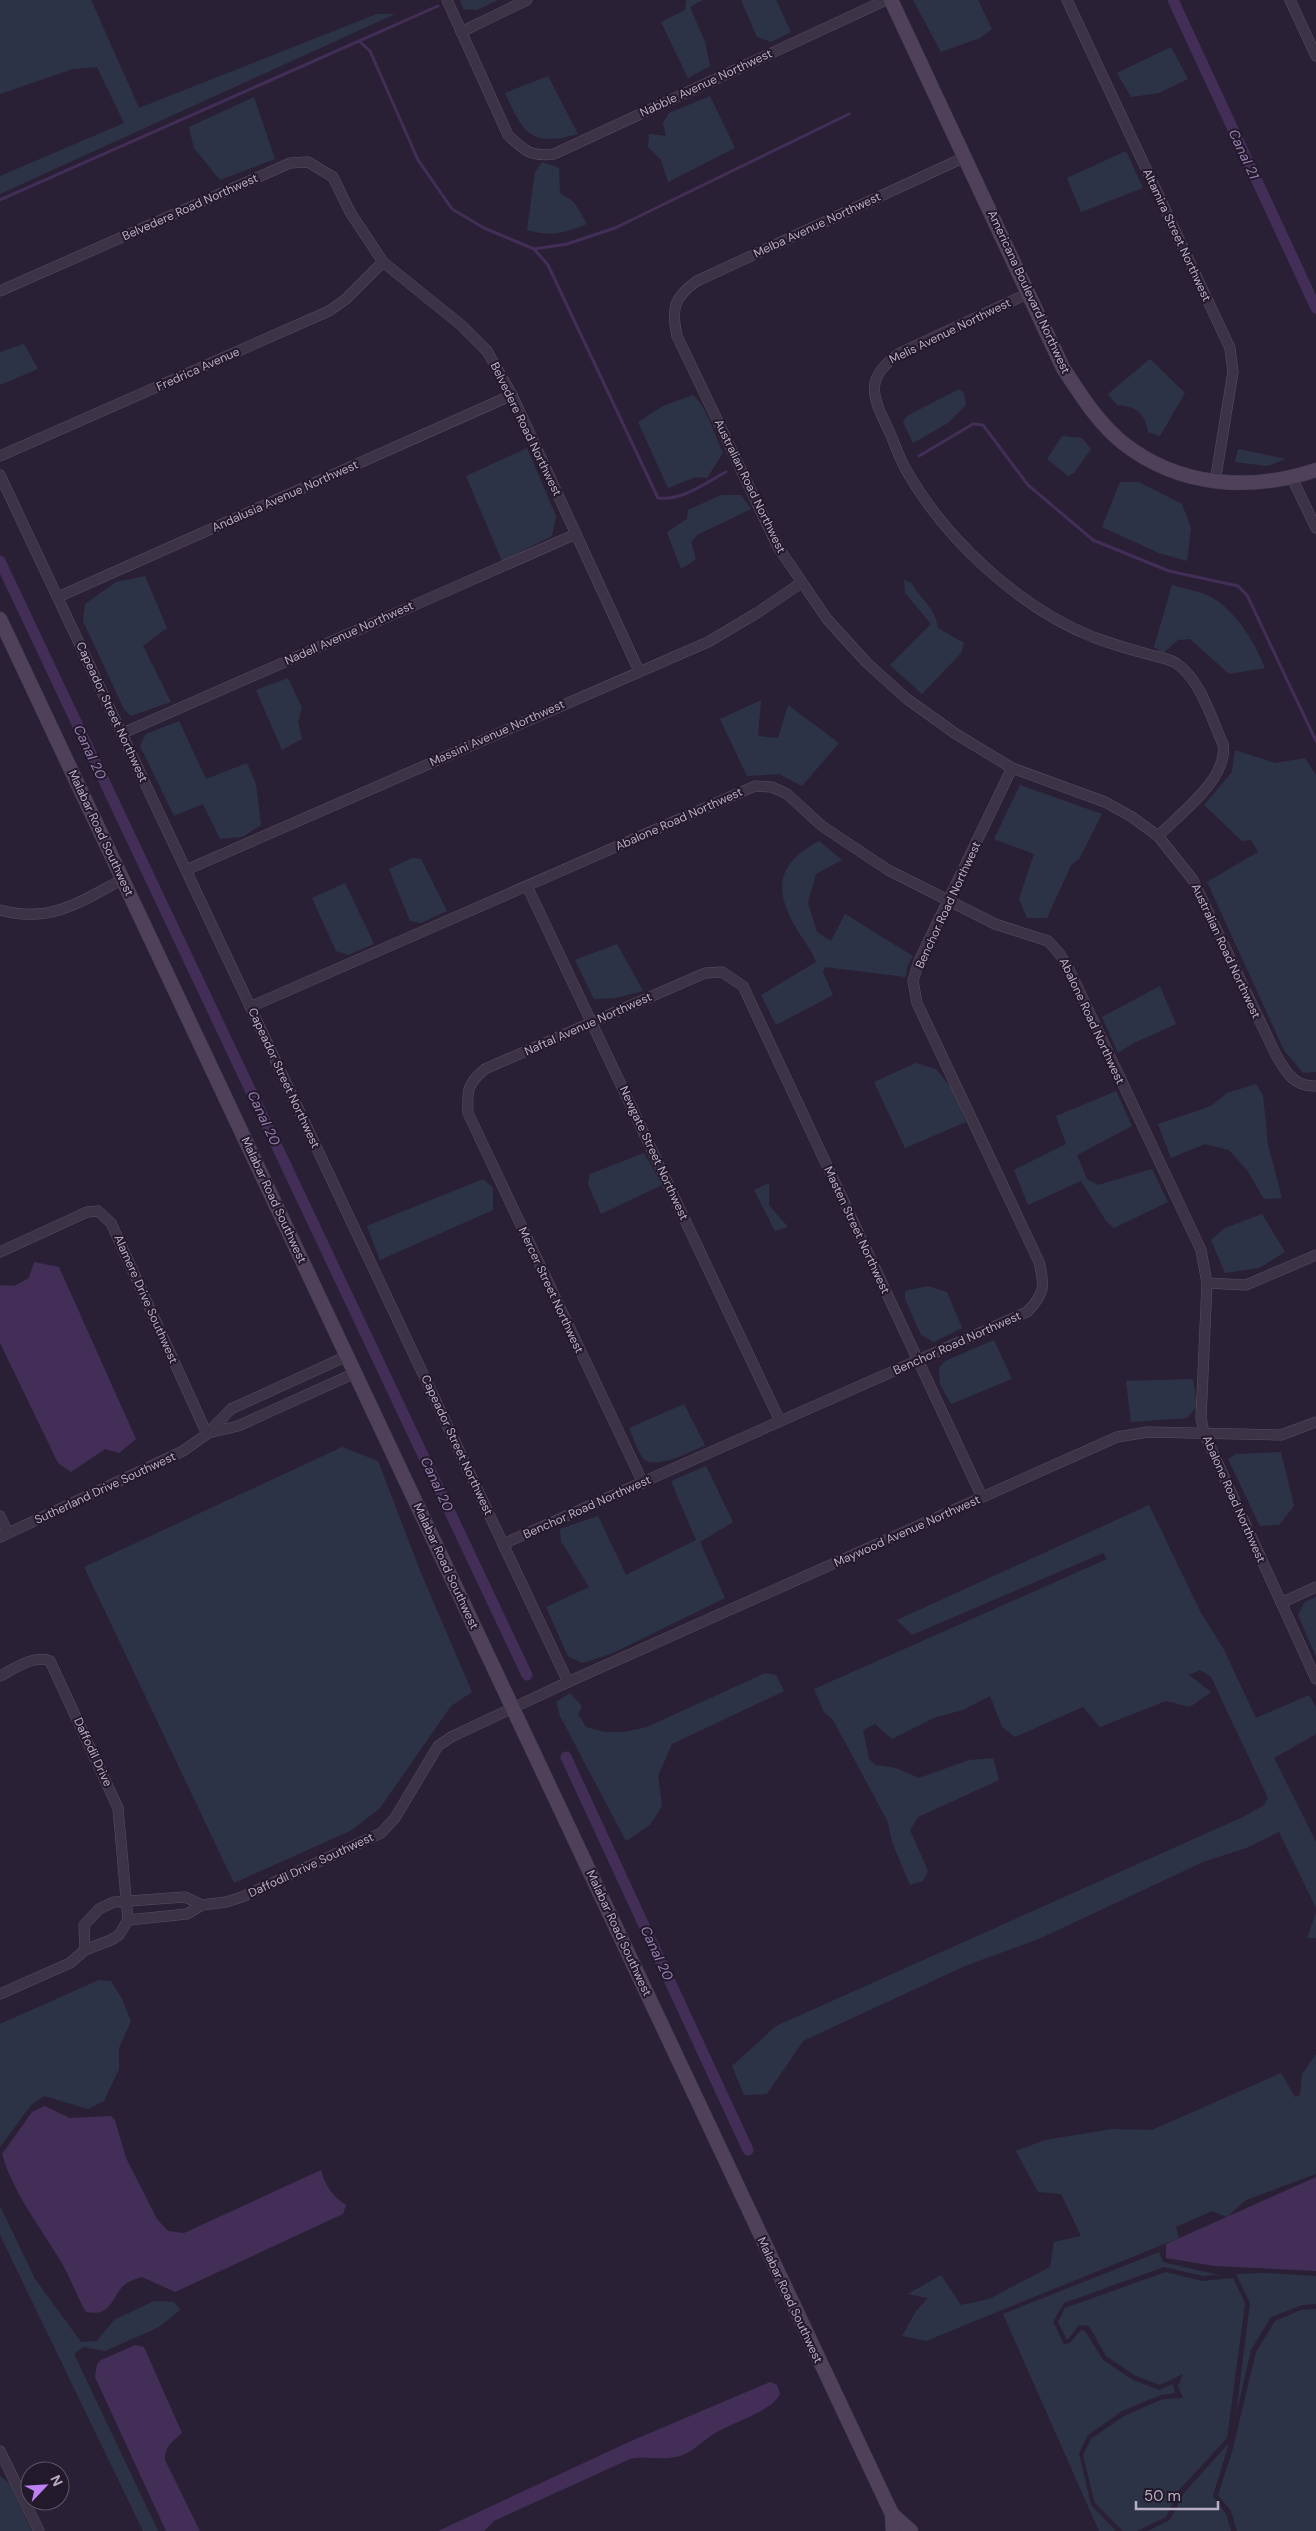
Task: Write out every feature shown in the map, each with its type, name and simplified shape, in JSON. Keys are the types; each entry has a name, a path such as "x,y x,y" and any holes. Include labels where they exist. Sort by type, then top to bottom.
{"main road":[{"name":"Americana Boulevard Northwest","path":"891,0 1063,368 1099,420 1123,443 1156,464 1185,475 1215,482 1260,484 1292,478 1316,470"},
{"name":"Malabar Road Southwest","path":"0,619 892,2514 893,2531"},
{"name":"Malabar Road Southwest","path":"892,2514 911,2531"}],"street":[{"path":"447,0 461,32 527,0"},
{"name":"Nabble Avenue Northwest","path":"461,32 508,135 524,151 538,156 554,154 886,0"},
{"name":"Altamira Street Northwest","path":"1067,0 1230,348 1233,372 1215,482"},
{"path":"1290,0 1316,56"},
{"name":"Melba Avenue Northwest","path":"676,303 684,290 697,281 965,157"},
{"name":"Belvedere Road Northwest","path":"0,291 290,163 308,162 322,168 333,177 350,212 383,262 462,325 487,351 512,395 639,671"},
{"name":"Fredrica Avenue","path":"0,456 329,311 346,299 383,262"},
{"name":"Melis Avenue Northwest","path":"1029,293 900,353 884,364 876,375 874,386 876,405 906,468 934,511 967,549 1010,588 1051,615 1092,636 1174,662 1186,672 1195,684 1222,744 1223,760 1214,779 1158,836"},
{"name":"Australian Road Northwest","path":"676,303 672,316 677,336 778,547 827,619 863,659 907,699 1012,768 1105,802 1132,817 1158,836 1193,880 1276,1055 1289,1077 1307,1086 1316,1086"},
{"name":"Andalusia Avenue Northwest","path":"58,596 512,395"},
{"name":"Capeador Street Northwest","path":"0,475 568,1682"},
{"path":"1292,478 1316,528"},
{"name":"Nadell Avenue Northwest","path":"122,733 576,534"},
{"name":"Massini Avenue Northwest","path":"186,870 708,642 757,613 801,582"},
{"name":"Benchor Road Northwest","path":"503,1544 1027,1312 1039,1300 1044,1282 1040,1262 917,1003 913,981 919,961 949,903 1012,768"},
{"name":"Abalone Road Northwest","path":"250,1007 755,786 772,787 787,794 822,826 888,870 949,903 999,925 1048,941 1068,967 1201,1250 1207,1283 1201,1418 1204,1433 1316,1679"},
{"path":"0,910 23,915 44,915 66,907 123,879"},
{"name":"Newgate Street Northwest","path":"527,886 780,1421"},
{"name":"Naftal Avenue Northwest","path":"467,1094 471,1081 485,1069 705,973 722,972"},
{"name":"Masten Street Northwest","path":"722,972 742,986 982,1497"},
{"name":"Mercer Street Northwest","path":"467,1094 468,1113 643,1483"},
{"name":"Alamere Drive Southwest","path":"0,1252 87,1212 98,1211 111,1224 207,1434"},
{"path":"1207,1283 1246,1285 1316,1255"},
{"name":"Sutherland Drive Southwest","path":"4,1535 183,1451 207,1434 231,1409 347,1356"},
{"name":"Sutherland Drive Southwest","path":"207,1434 238,1426 355,1373"},
{"name":"Maywood Avenue Northwest","path":"514,1709 568,1682 1117,1437 1148,1432 1281,1434 1316,1422"},
{"path":"0,1516 4,1535"},
{"path":"1281,1603 1316,1587"},
{"name":"Daffodil Drive","path":"0,1676 43,1658 50,1661 56,1670 118,1808 128,1920"},
{"name":"Daffodil Drive Southwest","path":"128,1920 187,1914 202,1905 226,1902 242,1897 381,1833 395,1818 438,1746 451,1737 514,1709"},
{"name":"Daffodil Drive Southwest","path":"125,1901 186,1897 202,1905"},
{"path":"85,1950 84,1925 91,1916 114,1902 125,1901"},
{"path":"0,1994 70,1963 85,1950 119,1935 128,1920"},
{"path":"0,2454 39,2531"}],"shaded area":[{"path":"0,0 91,0 139,108 377,14 395,14 0,194 0,176 124,123 97,67 73,69 0,94"},
{"path":"460,0 498,0 477,10 463,9"},
{"path":"686,0 703,0 690,7 705,42 710,66 688,78 661,22 685,10"},
{"path":"741,0 776,0 791,32 771,42 757,37"},
{"path":"913,0 978,0 992,29 980,38 941,52"},
{"path":"1171,47 1188,79 1159,93 1131,97 1117,73"},
{"path":"548,76 578,134 562,138 539,138 531,134 518,119 505,93"},
{"path":"710,96 735,148 668,182 661,160 648,147 649,134 666,136 663,123 669,113"},
{"path":"254,97 275,159 220,180 194,148 189,127"},
{"path":"1126,151 1143,188 1081,212 1067,178"},
{"path":"542,162 559,168 560,193 574,202 587,224 572,230 550,234 527,230 535,172"},
{"path":"24,344 38,369 0,385 0,352"},
{"path":"1150,359 1185,393 1160,436 1148,432 1142,415 1129,407 1117,405 1108,394"},
{"path":"959,389 964,393 966,405 948,423 913,443 903,422 907,416"},
{"path":"693,395 707,414 723,453 707,478 696,477 668,488 638,422 663,406"},
{"path":"1062,436 1082,438 1091,449 1074,473 1068,476 1047,459"},
{"path":"527,448 556,516 552,536 502,561 466,476"},
{"path":"1238,449 1286,459 1267,466 1235,462"},
{"path":"1120,482 1139,482 1182,504 1191,528 1187,561 1159,553 1102,527"},
{"path":"721,495 741,495 751,509 697,535 691,542 696,559 681,569 667,532 687,519 688,510"},
{"path":"145,576 167,628 143,646 171,702 131,716 124,709 83,621 85,604 116,582"},
{"path":"904,580 912,583 931,608 938,628 964,643 961,653 922,694 890,665 931,624 905,593"},
{"path":"1172,585 1206,595 1216,600 1232,613 1245,630 1265,668 1229,674 1190,639 1178,640 1163,653 1154,647"},
{"path":"288,678 302,708 298,722 302,739 282,750 256,690"},
{"path":"761,700 758,736 778,738 788,705 839,743 802,786 779,774 747,776 720,719"},
{"path":"179,721 206,779 247,763 256,784 261,825 242,837 220,839 203,804 174,816 140,746 146,734"},
{"path":"1235,750 1275,763 1305,758 1316,775 1316,1072 1303,1073 1284,1050 1207,882 1258,852 1251,840 1242,841 1204,805 1232,772"},
{"path":"1020,785 1102,814 1079,859 1071,865 1047,918 1027,918 1019,899 1034,854 994,839"},
{"path":"819,841 842,860 816,874 808,903 817,932 831,941 845,914 913,956 907,967 906,977 825,967 823,972 833,995 776,1025 761,995 816,962 788,912 782,887 784,876 788,867 796,858"},
{"path":"412,858 421,859 447,911 421,923 410,921 389,869"},
{"path":"345,883 374,944 348,955 336,951 312,898"},
{"path":"617,944 643,991 615,998 594,999 575,960"},
{"path":"1160,986 1176,1024 1132,1044 1118,1053 1102,1017"},
{"path":"916,1063 936,1069 953,1090 966,1122 905,1148 874,1082"},
{"path":"1256,1084 1263,1095 1268,1145 1282,1198 1264,1199 1247,1170 1229,1150 1205,1144 1171,1158 1158,1124 1211,1106 1227,1093"},
{"path":"1116,1091 1132,1126 1077,1155 1087,1179 1098,1185 1152,1169 1168,1202 1114,1228 1106,1221 1081,1181 1028,1205 1014,1170 1066,1144 1056,1116"},
{"path":"644,1153 662,1185 601,1214 588,1184 590,1174"},
{"path":"483,1179 493,1188 493,1210 380,1260 367,1226"},
{"path":"769,1183 769,1205 788,1227 775,1231 754,1190"},
{"path":"1262,1214 1285,1252 1259,1268 1225,1273 1211,1240 1225,1228"},
{"path":"34,1262 59,1267 136,1439 119,1453 105,1449 71,1472 58,1463 0,1343 0,1285 14,1286 29,1278"},
{"path":"928,1286 947,1292 962,1328 934,1342 921,1335 905,1299 905,1291"},
{"path":"994,1340 1012,1379 951,1404 940,1384 939,1368 945,1361"},
{"path":"1193,1379 1197,1406 1187,1418 1131,1422 1126,1381"},
{"path":"684,1404 705,1445 673,1459 655,1462 647,1461 640,1454 629,1428"},
{"path":"342,1447 378,1461 421,1573 472,1692 451,1706 380,1808 352,1830 234,1883 84,1567"},
{"path":"1281,1452 1294,1506 1279,1525 1260,1526 1228,1459 1236,1454"},
{"path":"706,1466 733,1522 700,1542 725,1598 613,1653 582,1663 568,1656 546,1607 589,1587 561,1541 560,1529 598,1516 626,1575 696,1540 671,1481"},
{"path":"1149,1505 1201,1613 1223,1648 1256,1718 1309,1695 1316,1707 1316,1734 1274,1758 1316,1842 1316,1908 1279,1832 1246,1848 1203,1862 1041,1938 965,1966 803,2041 767,2094 744,2095 732,2066 776,2026 1243,1817 1264,1805 1268,1798 1211,1677 1200,1670 1189,1675 1211,1692 1190,1707 1166,1701 1100,1727 1083,1707 1015,1737 1002,1727 990,1696 963,1710 936,1717 892,1739 875,1724 863,1730 869,1759 876,1765 896,1768 919,1778 969,1760 993,1758 999,1780 918,1817 910,1830 928,1871 923,1881 910,1885 892,1842 888,1822 833,1720 824,1712 814,1689 1107,1559 1103,1553 912,1635 897,1620"},
{"path":"1316,1597 1316,1657 1298,1615 1305,1602"},
{"path":"765,1673 776,1675 784,1691 672,1744 658,1776 662,1806 650,1825 626,1841 560,1716 556,1702 570,1693 582,1706 578,1714 586,1727 605,1732 624,1732 647,1727"},
{"path":"1316,1913 1316,1938 1307,1938"},
{"path":"99,1980 111,1981 122,1999 131,2021 119,2048 119,2069 104,2101 88,2109 44,2096 31,2105 0,2147 0,2024"},
{"path":"1316,2054 1316,2174 1246,2200 1227,2217 1212,2211 1176,2227 1179,2238 926,2341 902,2336 916,2311 928,2298 908,2294 941,2275 961,2305 989,2299 1050,2267 1054,2242 1081,2236 1061,2194 1038,2192 1016,2151 1045,2140 1112,2129 1152,2130 1281,2073 1295,2097 1300,2095 1302,2074"},
{"path":"45,2106 70,2118 111,2116 115,2120 126,2158 157,2219 168,2231 184,2233 321,2170 330,2190 337,2199 346,2205 343,2214 175,2292 142,2277 133,2280 124,2285 106,2309 95,2313 86,2312 64,2266 27,2208 13,2182 2,2154 32,2112"},
{"path":"1316,2177 1316,2271 1215,2266 1166,2258 1166,2244"},
{"path":"0,2206 35,2279 81,2342 97,2341 114,2320 154,2301 174,2302 180,2310 159,2327 105,2351 83,2347 74,2354 158,2531 143,2531 0,2235"},
{"path":"1159,2252 1163,2262 1214,2274 1222,2274 1203,2276 1164,2267 1064,2303 1053,2322 1064,2344 1070,2343 1081,2330 1085,2331 1103,2360 1133,2380 1159,2390 1173,2384 1175,2393 1161,2395 1122,2411 1088,2435 1079,2453 1091,2505 1116,2531 1099,2531 1003,2314"},
{"path":"1166,2272 1202,2281 1233,2278 1245,2303 1227,2438 1179,2490 1166,2517 1137,2531 1123,2531 1095,2503 1083,2455 1091,2439 1124,2416 1163,2399 1183,2398 1178,2386 1183,2374 1160,2385 1136,2376 1106,2356 1089,2326 1079,2325 1067,2340 1058,2322 1065,2308"},
{"path":"1265,2273 1316,2276 1316,2304 1302,2305 1271,2317 1251,2350 1236,2415 1250,2303 1236,2274"},
{"path":"1316,2309 1316,2531 1237,2531 1231,2511 1218,2495 1232,2452 1256,2352 1275,2321 1301,2310"},
{"path":"135,2345 144,2347 182,2433 166,2451 165,2460 200,2531 166,2531 95,2377 97,2364 101,2360"},
{"path":"770,2382 777,2385 780,2394 768,2406 712,2435 686,2454 670,2458 630,2459 494,2521 484,2531 438,2531 631,2441"},
{"path":"1229,2443 1213,2496 1226,2514 1231,2531 1148,2531 1170,2520 1184,2493"},
{"path":"0,2476 9,2483 20,2506 20,2511 22,2511 32,2531 0,2531"}],"waterway":[{"name":"Canal 21","path":"1173,0 1316,308"},
{"path":"0,200 438,6"},
{"path":"359,41 370,51 418,160 452,209 484,228 534,249 567,244 615,228 849,114"},
{"path":"534,249 548,265 658,498 676,497 685,494 726,472"},
{"path":"919,456 973,424 983,425 1028,485 1093,540 1169,571 1238,586 1247,595 1316,741"},
{"name":"Canal 20","path":"0,561 527,1675"},
{"name":"Canal 20","path":"566,1757 748,2150"}]}
